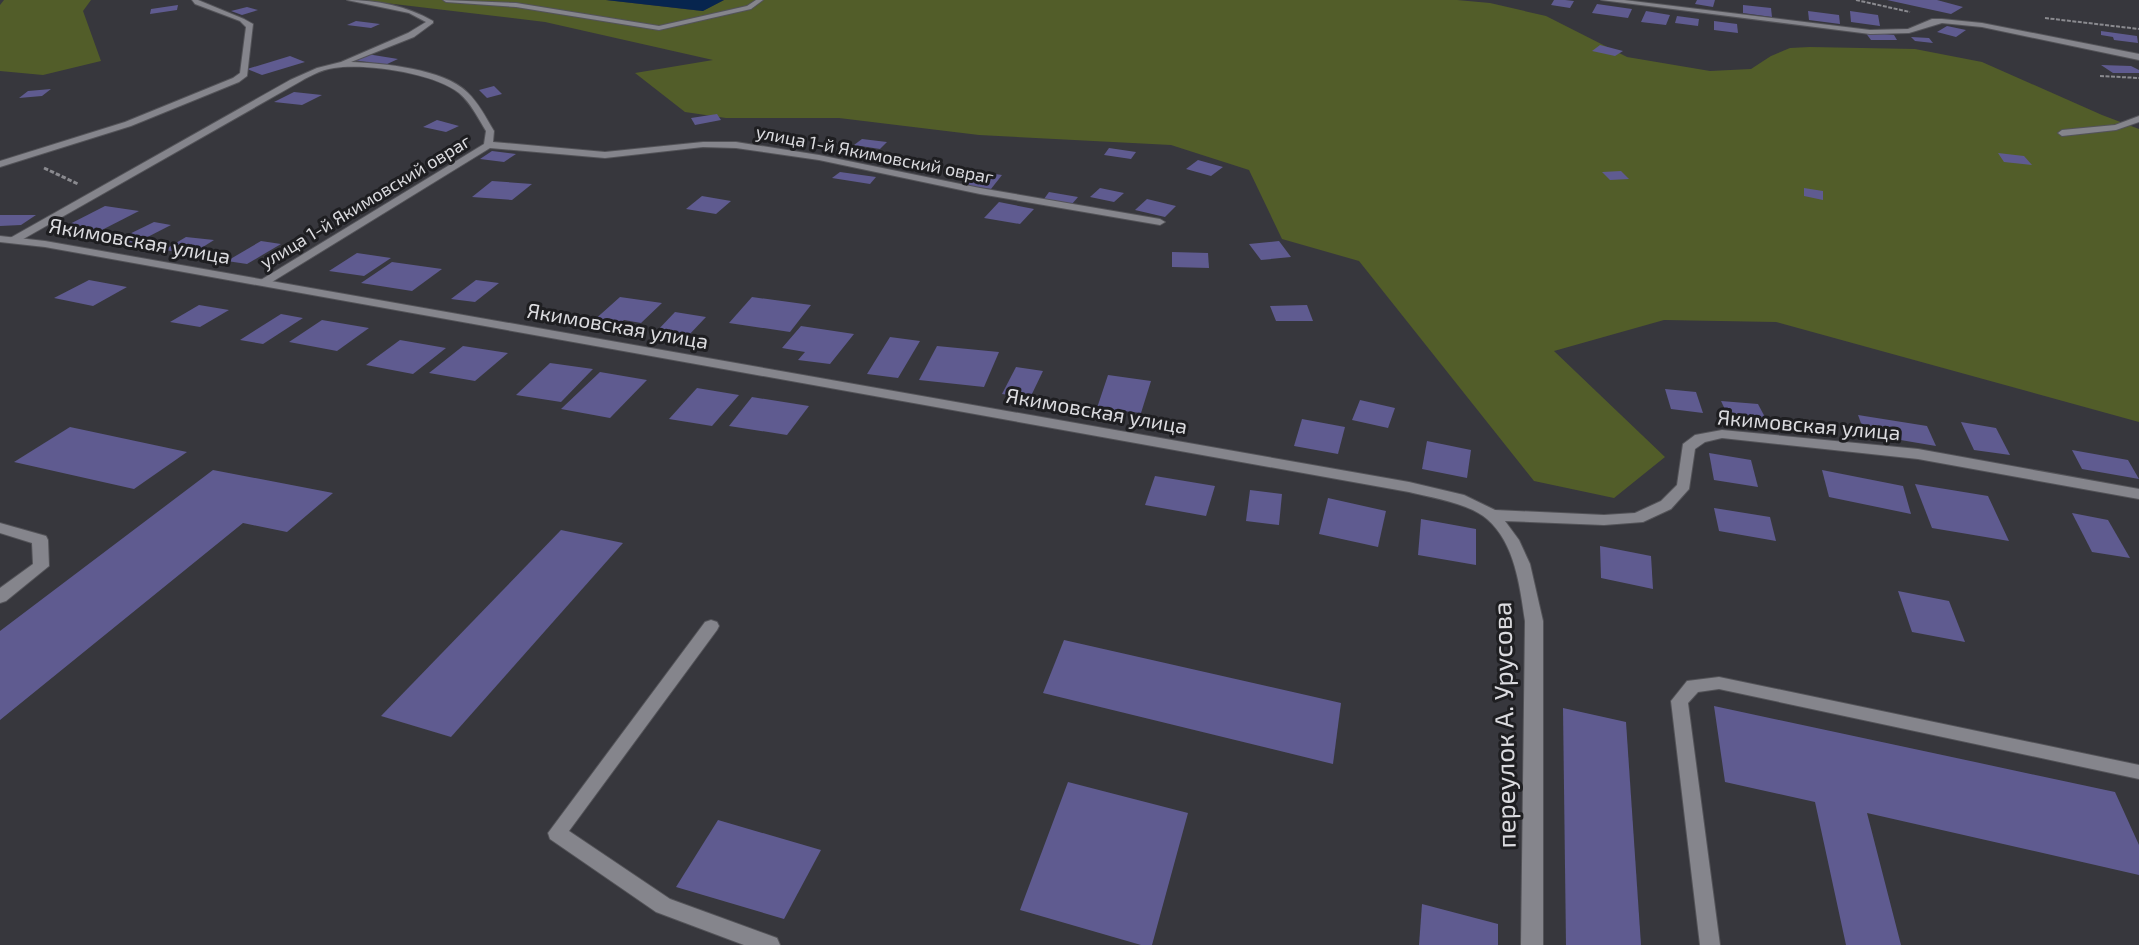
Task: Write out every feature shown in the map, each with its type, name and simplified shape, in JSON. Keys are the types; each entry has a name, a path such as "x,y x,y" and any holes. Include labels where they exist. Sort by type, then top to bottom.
{"street":[{"path":"1605,0 1870,32 1894,33 1909,31 1935,21 1951,22 2092,46 2139,57"},
{"name":"Якимовская улица","path":"0,239 263,283 1409,487 1459,499 1492,515 1604,520 1637,518 1666,505 1684,486 1688,447 1700,438 1722,434 1918,454 2139,494"},
{"name":"переулок А. Урусова","path":"1492,515 1510,535 1525,570 1534,621 1532,945"},
{"path":"0,528 40,540 41,566 0,597"}],"lane":[{"path":"0,164 128,124 221,87 244,74 250,26 242,20 197,3 195,0"},
{"path":"14,240 293,82 318,70 337,65 411,35 431,22 411,11 350,0"},
{"path":"446,0 516,5 659,28 749,8 760,0"},
{"path":"337,65 365,65 410,73 437,80 460,90 490,131 488,145"},
{"path":"2062,133 2116,127 2139,119"},
{"name":"улица 1-й Якимовский овраг","path":"263,283 488,145 519,145 585,155 608,155 707,144 735,145 826,159 956,187 1160,222"},
{"path":"711,626 557,833 663,906 770,945"},
{"path":"1710,945 1678,701 1693,686 1719,683 2139,772"}],"path":[{"path":"1856,0 1951,22"},
{"path":"2100,76 2139,78"},
{"path":"25,158 78,183 89,199"}],"green space":[{"path":"4,0 91,0 83,11 101,61 43,75 0,71 0,5"},
{"path":"360,0 606,0 702,11 724,0 1457,0 1490,3 1546,16 1627,57 1710,71 1751,69 1771,56 1790,48 1810,47 1915,49 1982,62 2139,129 2139,422 1776,322 1664,320 1554,351 1665,457 1614,498 1534,481 1359,261 1282,239 1249,170 1171,145 979,135 839,118 726,118 685,112 635,73 713,60 545,22"}],"water":[{"path":"606,0 724,0 703,11"}],"building":[{"path":"1554,0 1574,1 1570,8 1551,5"},
{"path":"1697,0 1715,0 1713,7 1695,4"},
{"path":"1887,0 1937,0 1963,7 1951,14"},
{"path":"1597,4 1632,9 1628,18 1592,13"},
{"path":"178,5 177,10 150,14 151,9"},
{"path":"1743,5 1771,8 1772,17 1743,13"},
{"path":"247,7 258,10 242,15 231,11"},
{"path":"1646,11 1670,15 1666,25 1641,22"},
{"path":"1808,11 1839,15 1840,24 1809,20"},
{"path":"1850,11 1878,15 1880,26 1851,22"},
{"path":"1677,16 1699,19 1698,26 1675,23"},
{"path":"356,21 380,24 371,28 347,25"},
{"path":"1714,21 1737,24 1738,33 1714,30"},
{"path":"1947,26 1966,30 1956,37 1937,32"},
{"path":"2101,31 2137,36 2138,43 2114,40 2113,37 2101,35"},
{"path":"1865,32 1894,35 1897,40 1871,40"},
{"path":"1911,37 1929,38 1933,43 1915,41"},
{"path":"1600,45 1623,51 1615,56 1592,51"},
{"path":"367,54 398,59 385,65 354,60"},
{"path":"290,56 305,62 262,75 247,69"},
{"path":"2101,65 2131,66 2139,70 2139,73 2113,73"},
{"path":"494,86 502,94 487,98 479,90"},
{"path":"51,89 42,96 19,98 28,91"},
{"path":"294,92 322,95 302,105 274,102"},
{"path":"717,114 721,120 695,125 691,118"},
{"path":"437,120 459,126 446,132 423,127"},
{"path":"761,133 790,134 785,140 756,140"},
{"path":"862,139 887,142 880,149 854,145"},
{"path":"1109,148 1136,152 1131,159 1104,155"},
{"path":"492,151 516,154 504,162 480,159"},
{"path":"1998,153 2024,156 2032,165 2004,162"},
{"path":"1198,160 1223,167 1211,176 1186,169"},
{"path":"974,171 1002,175 991,189 961,185"},
{"path":"1621,171 1629,179 1610,180 1602,172"},
{"path":"840,172 876,177 870,184 832,178"},
{"path":"492,181 532,184 512,200 472,197"},
{"path":"1100,188 1124,193 1114,202 1090,197"},
{"path":"1804,188 1823,191 1823,200 1804,196"},
{"path":"1049,192 1078,197 1072,204 1044,199"},
{"path":"702,196 731,201 716,214 686,209"},
{"path":"1147,199 1176,206 1165,217 1135,210"},
{"path":"999,202 1034,209 1020,224 984,218"},
{"path":"105,206 139,211 96,233 62,228"},
{"path":"0,215 36,215 21,225 0,226"},
{"path":"154,222 171,225 132,245 115,241"},
{"path":"186,237 214,240 192,254 164,250"},
{"path":"261,241 281,244 247,264 227,261"},
{"path":"1279,241 1291,257 1261,260 1249,244"},
{"path":"1172,252 1208,253 1209,268 1172,267"},
{"path":"357,253 391,258 364,276 329,271"},
{"path":"392,262 442,269 412,291 361,283"},
{"path":"89,280 127,287 93,306 54,298"},
{"path":"476,280 499,283 475,302 451,299"},
{"path":"620,297 662,303 641,323 624,320 617,326 592,322"},
{"path":"752,297 811,305 790,332 729,323"},
{"path":"199,305 229,310 200,327 170,322"},
{"path":"1307,305 1313,321 1276,321 1270,306"},
{"path":"675,312 706,317 687,337 655,333"},
{"path":"281,314 303,318 263,344 240,340"},
{"path":"322,320 369,328 337,351 289,342"},
{"path":"801,326 854,334 830,364 798,360 805,352 782,348"},
{"path":"890,337 920,341 898,378 867,374"},
{"path":"400,340 446,348 413,374 366,365"},
{"path":"463,346 508,353 475,381 429,373"},
{"path":"937,346 999,352 984,387 919,380"},
{"path":"550,363 593,369 561,402 516,395"},
{"path":"1016,367 1043,371 1030,398 1002,394"},
{"path":"600,372 647,380 610,418 561,409"},
{"path":"1108,375 1151,381 1141,413 1097,408"},
{"path":"697,388 739,395 712,426 669,419"},
{"path":"1665,389 1696,392 1703,413 1671,409"},
{"path":"752,397 809,406 787,435 729,426"},
{"path":"1360,400 1395,408 1388,428 1352,420"},
{"path":"1721,401 1758,404 1767,421 1729,418"},
{"path":"1858,415 1927,426 1936,446 1865,434"},
{"path":"1302,419 1345,427 1338,454 1294,446"},
{"path":"1961,422 1996,428 2010,455 1974,450"},
{"path":"70,427 187,452 134,489 14,462"},
{"path":"1427,441 1471,450 1467,478 1422,469"},
{"path":"2072,450 2128,460 2139,479 2082,469"},
{"path":"1709,453 1751,460 1758,487 1714,480"},
{"path":"213,470 333,493 287,532 243,523 0,720 0,631"},
{"path":"1822,470 1903,486 1911,514 1829,497"},
{"path":"1155,476 1215,486 1206,516 1145,505"},
{"path":"1915,484 1988,496 2009,541 1932,528"},
{"path":"1250,490 1282,494 1279,525 1246,521"},
{"path":"1328,498 1386,511 1378,547 1319,534"},
{"path":"1714,508 1770,517 1776,541 1719,531"},
{"path":"2072,513 2108,520 2130,558 2092,552"},
{"path":"1421,519 1476,529 1476,565 1418,555"},
{"path":"561,530 623,543 451,737 381,716"},
{"path":"1600,546 1651,556 1653,589 1601,578"},
{"path":"1898,591 1949,601 1965,642 1912,632"},
{"path":"1064,640 1341,703 1333,764 1043,693"},
{"path":"1714,706 2115,792 2139,845 2139,875 1867,813 1901,945 1846,945 1815,802 1725,782"},
{"path":"1563,708 1626,722 1641,945 1566,945"},
{"path":"1068,782 1188,813 1152,945 1141,945 1020,910"},
{"path":"718,820 821,850 784,919 676,887"},
{"path":"1422,904 1498,924 1498,945 1419,945"}]}
